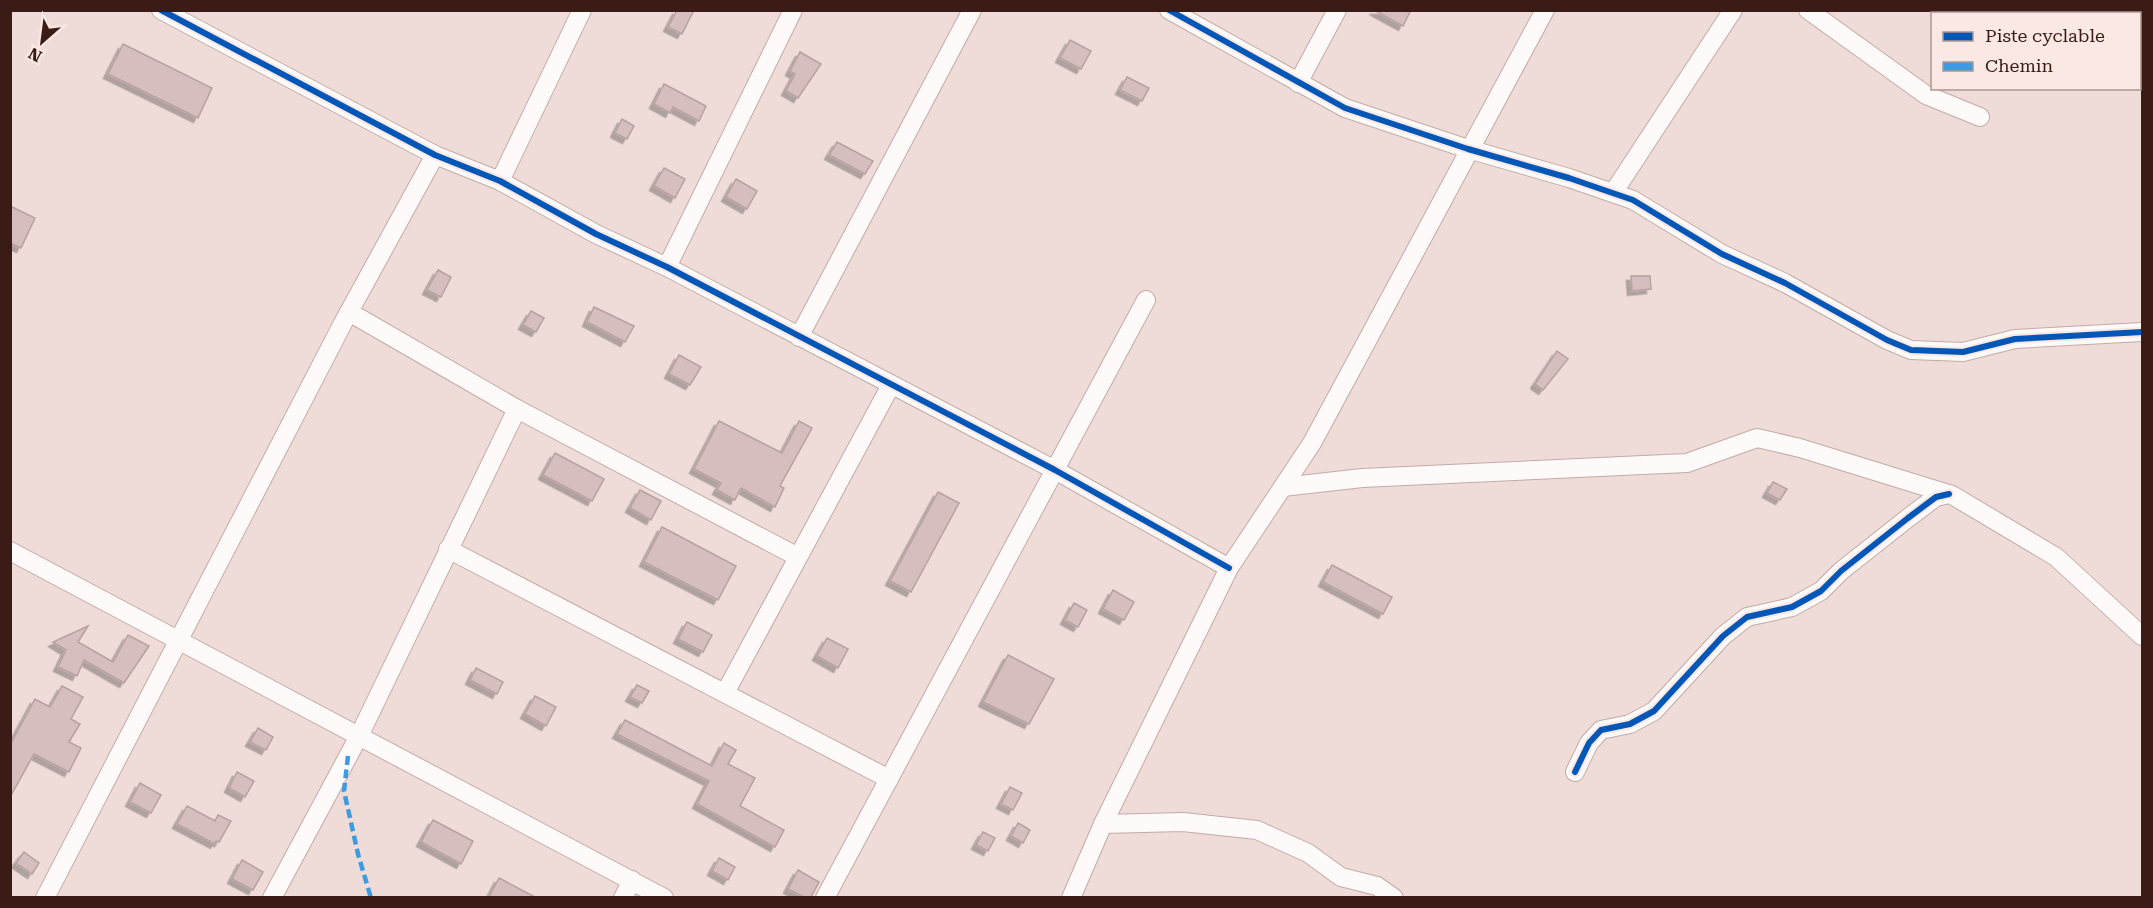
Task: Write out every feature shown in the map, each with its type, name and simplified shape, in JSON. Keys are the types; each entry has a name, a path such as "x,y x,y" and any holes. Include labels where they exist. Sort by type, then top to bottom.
{"street":[{"path":"161,10 435,155 500,181 596,234 667,267 1055,470 1229,568"},
{"path":"500,181 582,10"},
{"path":"667,267 793,10"},
{"path":"799,338 972,10"},
{"path":"1169,10 1345,108 1633,200 1722,254 1785,283 1887,340 1911,350 1963,352 2015,339 2142,332"},
{"path":"1298,83 1337,10"},
{"path":"1071,897 1103,824 1229,568 1312,443 1468,149 1545,10"},
{"path":"1613,193 1733,10"},
{"path":"1808,10 1926,95 1980,117"},
{"path":"45,897 349,312 435,155"},
{"path":"825,897 1146,300"},
{"path":"349,312 517,409 798,557"},
{"path":"725,693 891,385"},
{"path":"272,897 359,736 517,409"},
{"path":"1283,487 1362,478 1687,463 1758,438 1800,448 1948,494 2056,557 2142,636"},
{"path":"1575,772 1589,743 1601,729 1630,724 1654,711 1723,636 1747,617 1792,607 1821,591 1841,571 1908,518 1936,497 1948,494"},
{"path":"448,549 889,779"},
{"path":"10,551 664,897"},
{"path":"1103,824 1183,822 1257,830 1308,853 1341,877 1377,886 1394,897"},
{"path":"623,897 632,880"}],"building":[{"path":"677,10 694,10 682,34 668,27"},
{"path":"1374,10 1411,10 1403,26"},
{"path":"1070,40 1091,51 1081,69 1060,58"},
{"path":"123,44 212,88 198,118 108,74"},
{"path":"800,52 821,64 798,98 786,91 795,74 790,71"},
{"path":"1127,77 1149,88 1142,101 1120,90"},
{"path":"664,84 706,106 699,121 673,107 670,113 654,104"},
{"path":"622,119 634,126 627,139 615,133"},
{"path":"837,142 873,161 865,174 829,155"},
{"path":"664,168 685,179 675,198 654,186"},
{"path":"736,179 757,191 747,209 726,197"},
{"path":"10,206 35,218 21,248 10,243"},
{"path":"438,270 451,277 441,297 427,290"},
{"path":"1631,276 1650,276 1651,289 1632,291"},
{"path":"594,307 634,326 625,342 587,322"},
{"path":"531,311 544,318 536,332 523,325"},
{"path":"1557,351 1568,359 1543,390 1535,384"},
{"path":"679,355 701,367 690,385 669,374"},
{"path":"719,421 782,453 799,421 812,428 780,486 784,488 775,507 741,488 735,500 717,490 721,483 694,469"},
{"path":"555,453 604,479 592,501 543,475"},
{"path":"1773,482 1787,489 1780,500 1767,493"},
{"path":"640,490 661,501 651,520 630,508"},
{"path":"938,492 959,503 911,592 890,581"},
{"path":"662,527 736,566 718,600 644,562"},
{"path":"1332,565 1392,597 1383,614 1323,582"},
{"path":"1113,590 1134,602 1124,620 1103,609"},
{"path":"1074,603 1087,610 1078,627 1065,620"},
{"path":"687,622 712,635 703,652 678,639"},
{"path":"88,626 78,642 113,662 128,635 149,646 124,683 84,660 77,676 58,667 66,650 53,642"},
{"path":"827,638 848,649 838,668 817,656"},
{"path":"1008,655 1054,679 1029,724 983,702"},
{"path":"476,668 503,682 497,694 470,680"},
{"path":"637,685 649,691 642,703 630,697"},
{"path":"62,686 83,697 71,719 80,724 69,742 81,748 69,772 34,754 10,797 10,745 35,699 50,707"},
{"path":"535,696 556,707 546,726 525,714"},
{"path":"625,720 712,766 724,743 736,750 728,764 755,778 740,806 784,830 775,847 697,804 709,781 617,734"},
{"path":"258,728 273,737 266,750 250,742"},
{"path":"237,772 254,781 245,797 229,788"},
{"path":"140,783 161,795 151,813 130,802"},
{"path":"1010,787 1022,793 1013,810 1001,804"},
{"path":"187,806 215,821 218,815 231,821 219,842 216,841 215,844 177,824"},
{"path":"433,820 473,841 461,864 421,842"},
{"path":"1018,823 1030,830 1023,843 1011,836"},
{"path":"983,832 995,838 988,851 976,845"},
{"path":"24,852 39,863 32,874 16,863"},
{"path":"719,858 735,867 728,880 712,871"},
{"path":"242,860 263,872 253,890 232,879"},
{"path":"798,870 819,882 811,897 804,897 788,889"},
{"path":"499,878 535,897 489,897"}],"marked path":[{"path":"348,756 344,791 358,854 371,898"}],"cycle path":[{"path":"161,10 435,155 500,181 596,234 667,267 1055,470 1229,568"},
{"path":"1169,10 1345,108 1633,200 1722,254 1785,283 1887,340 1911,350 1963,352 2015,339 2142,332"},
{"path":"1575,772 1589,743 1601,730 1630,724 1654,711 1723,636 1747,617 1792,607 1821,591 1841,571 1908,518 1936,497 1949,494"}]}
